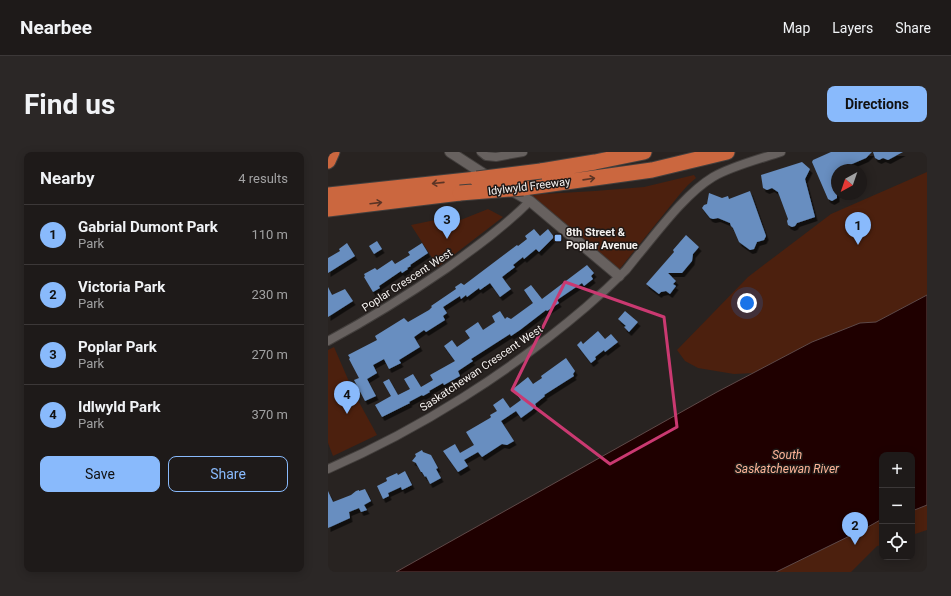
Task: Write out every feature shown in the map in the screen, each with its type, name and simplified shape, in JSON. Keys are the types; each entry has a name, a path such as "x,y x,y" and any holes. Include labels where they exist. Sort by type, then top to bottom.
{"highway":[{"path":"328,161 332,152"},
{"name":"Idylwyld Freeway","path":"328,195 541,171 644,152"},
{"name":"Idylwyld Freeway","path":"333,208 460,193 523,188 652,170 727,152"}],"street":[{"path":"450,152 465,163 530,201 619,276"},
{"path":"481,152 486,156 496,157 523,152"},
{"name":"Saskatchewan Crescent West","path":"328,469 380,445 466,394 530,352 587,306 627,269 693,193 714,177 740,166 781,152"},
{"name":"Poplar Crescent West","path":"328,341 417,289 489,238 530,201"}],"highlighted area":[{"path":"565,282 664,317 677,427 610,464 512,390"}],"shaded area":[{"path":"927,172 927,295 876,322 860,323 812,342 754,373 734,374 698,368 685,361 677,350 748,277 831,214 863,200 867,200 867,198"},
{"path":"694,175 696,178 680,194 618,271 526,195 644,187"},
{"path":"488,209 503,217 438,267 411,225 440,219 453,223"},
{"path":"334,347 354,393 377,435 333,456 328,443 328,350"},
{"path":"927,505 927,530 915,534 915,524 915,510"},
{"path":"879,521 879,546 851,572 776,572"}],"water":[{"name":"South Saskatchewan River","path":"927,295 927,505 915,510 915,452 879,452 879,521 776,572 396,572 717,392 812,342 860,323 876,322"}],"building":[{"path":"831,152 872,152 866,158 852,164 831,164 831,200 834,200 832,201 828,199 812,162 813,160"},
{"path":"873,152 903,152 888,160 883,158 879,160 875,158"},
{"path":"802,162 810,169 805,179 815,217 797,223 792,227 788,225 788,219 778,192 772,188 767,190 763,188 761,175"},
{"path":"750,191 766,236 764,240 757,242 754,249 750,250 739,242 730,223 718,218 710,218 702,208 707,204 709,193 722,198 728,196 729,199"},
{"path":"534,229 540,236 548,229 554,237 539,252 536,249 524,259 523,257 513,265 515,267 502,277 511,289 500,297 490,283 480,290 479,288 467,297 466,295 461,299 460,296 443,307 447,313 443,316 445,320 426,332 424,330 414,337 420,347 399,360 401,363 389,369 384,359 373,365 377,373 367,379 376,396 365,401 354,380 359,378 348,355 377,340 375,336 404,318 408,322 429,310 432,307 431,306 456,289 455,287 461,283 464,285 517,245 518,246 527,239 525,236"},
{"path":"686,235 699,247 693,254 692,261 682,273 668,273 676,281 673,284 676,286 670,294 666,291 659,294 646,284 674,252 673,250"},
{"path":"377,241 382,249 374,254 369,246"},
{"path":"347,243 355,256 328,273 328,258 340,251 339,249"},
{"path":"422,243 428,253 410,265 411,266 407,268 408,269 402,273 401,271 373,292 364,277 364,274 375,268 377,270 392,260 395,264 410,255 408,252"},
{"path":"587,265 594,273 591,276 593,279 584,286 582,283 557,300 559,303 547,311 546,310 520,330 511,336 510,334 471,359 473,361 458,371 460,376 444,385 443,383 423,396 422,395 409,402 410,403 382,417 375,405 391,396 383,382 389,379 398,395 410,389 404,379 413,374 421,387 433,380 430,375 455,361 444,346 452,340 457,347 470,338 465,331 478,322 483,330 495,322 492,316 500,311 505,319 507,317 511,319 533,303 524,290 531,285 542,299"},
{"path":"328,287 332,295 345,289 353,301 328,317"},
{"path":"625,311 638,322 629,332 624,327 626,326 618,319"},
{"path":"598,331 605,339 611,334 618,342 605,352 604,350 595,357 596,359 591,363 577,345 581,341 583,344"},
{"path":"566,358 575,371 573,374 574,376 544,395 545,396 535,404 536,406 532,410 521,418 516,411 501,421 514,441 507,445 502,444 482,457 478,452 464,460 468,466 458,472 443,451 455,444 460,453 474,445 466,432 490,418 490,415 497,411 493,405 503,398 510,408 521,400 513,389 528,377 533,384 542,378 541,376"},
{"path":"422,450 423,452 431,455 438,468 436,469 441,478 430,484 416,463 412,461 416,456 415,454"},
{"path":"405,471 412,485 402,490 401,487 388,493 389,496 383,499 377,486 387,481 386,478 397,473 398,475"},
{"path":"365,489 371,501 364,505 367,510 361,512 359,508 349,512 350,518 328,528 328,491 333,502 351,495 356,491"}],"place":[{"name":"8th Street & Poplar Avenue","path":"558,238"},
{"name":"Poplar Park","path":"447,239"},
{"name":"Gabrial Dumont Park","path":"858,245"},
{"name":"Idlwyld Park","path":"347,414"},
{"name":"Victoria Park","path":"855,545"}]}
